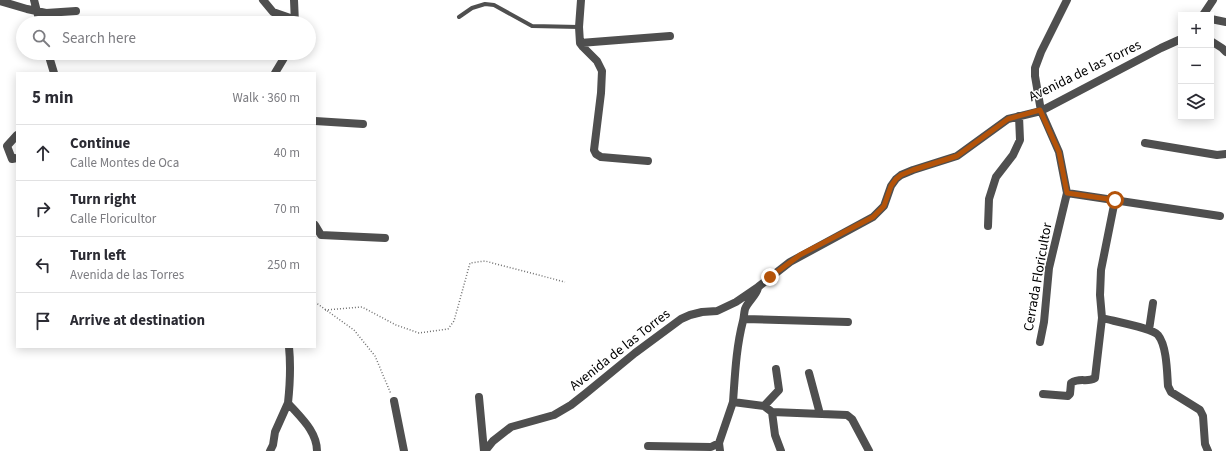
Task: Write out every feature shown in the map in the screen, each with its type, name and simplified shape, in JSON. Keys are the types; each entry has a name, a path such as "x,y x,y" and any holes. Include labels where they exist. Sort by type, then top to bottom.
{"street":[{"path":"34,0 38,16"},
{"path":"264,0 273,12 282,16"},
{"path":"294,0 295,16"},
{"path":"581,0 579,27 580,42 597,61 602,71 594,150 596,154 601,157 648,162"},
{"path":"1067,0 1041,52 1035,68 1040,110 1059,152 1067,193 1220,216"},
{"path":"1205,12 1213,0"},
{"path":"0,1 46,13 76,11"},
{"path":"1214,20 1226,22"},
{"path":"580,42 670,36"},
{"name":"Avenida de las Torres","path":"485,451 493,441 512,427 554,414 571,405 635,352 682,320 696,314 717,311 724,308 758,287 800,255 873,217 884,206 891,186 901,175 957,156 1008,119 1040,110 1178,40"},
{"path":"1214,43 1226,52"},
{"path":"50,60 54,72"},
{"path":"276,72 283,60"},
{"path":"988,226 989,199 996,177 1013,155 1020,140 1019,116"},
{"path":"316,121 363,124"},
{"path":"16,136 7,146 12,159 16,158"},
{"path":"1145,143 1217,154 1226,154"},
{"name":"Cerrada Floricultor","path":"1040,342 1044,322 1050,268 1067,193"},
{"path":"1043,394 1068,396 1070,394 1071,383 1076,380 1091,380 1095,378 1102,318 1100,295 1101,270 1115,200"},
{"path":"316,227 321,235 326,236 385,238"},
{"path":"648,446 719,447 733,402 739,335 744,319 745,309 757,293 758,287"},
{"path":"1149,330 1153,303"},
{"path":"1102,318 1149,330 1158,334 1163,345 1168,386 1171,392 1200,410 1203,416 1205,444 1208,451"},
{"path":"744,319 848,322"},
{"path":"270,451 273,445 275,432 288,403 290,385 289,348"},
{"path":"764,406 779,390 776,369"},
{"path":"809,373 820,414"},
{"path":"479,397 485,451"},
{"path":"394,401 404,451"},
{"path":"733,402 764,406 772,412 847,415 852,419 869,451"},
{"path":"288,403 312,431 316,440 317,451"},
{"path":"772,412 775,435 781,451"}],"lane":[{"path":"459,17 472,8 485,4 494,5 532,26 579,27"}],"path":[{"path":"325,310 362,307 396,325 419,333 448,329 454,321 470,262 485,261 565,282"},
{"path":"316,303 354,330 375,356 394,401"}],"route":[{"path":"770,277 800,255 873,217 884,206 891,186 901,175 957,156 1008,119 1040,110 1059,152 1067,193 1115,200"}]}
